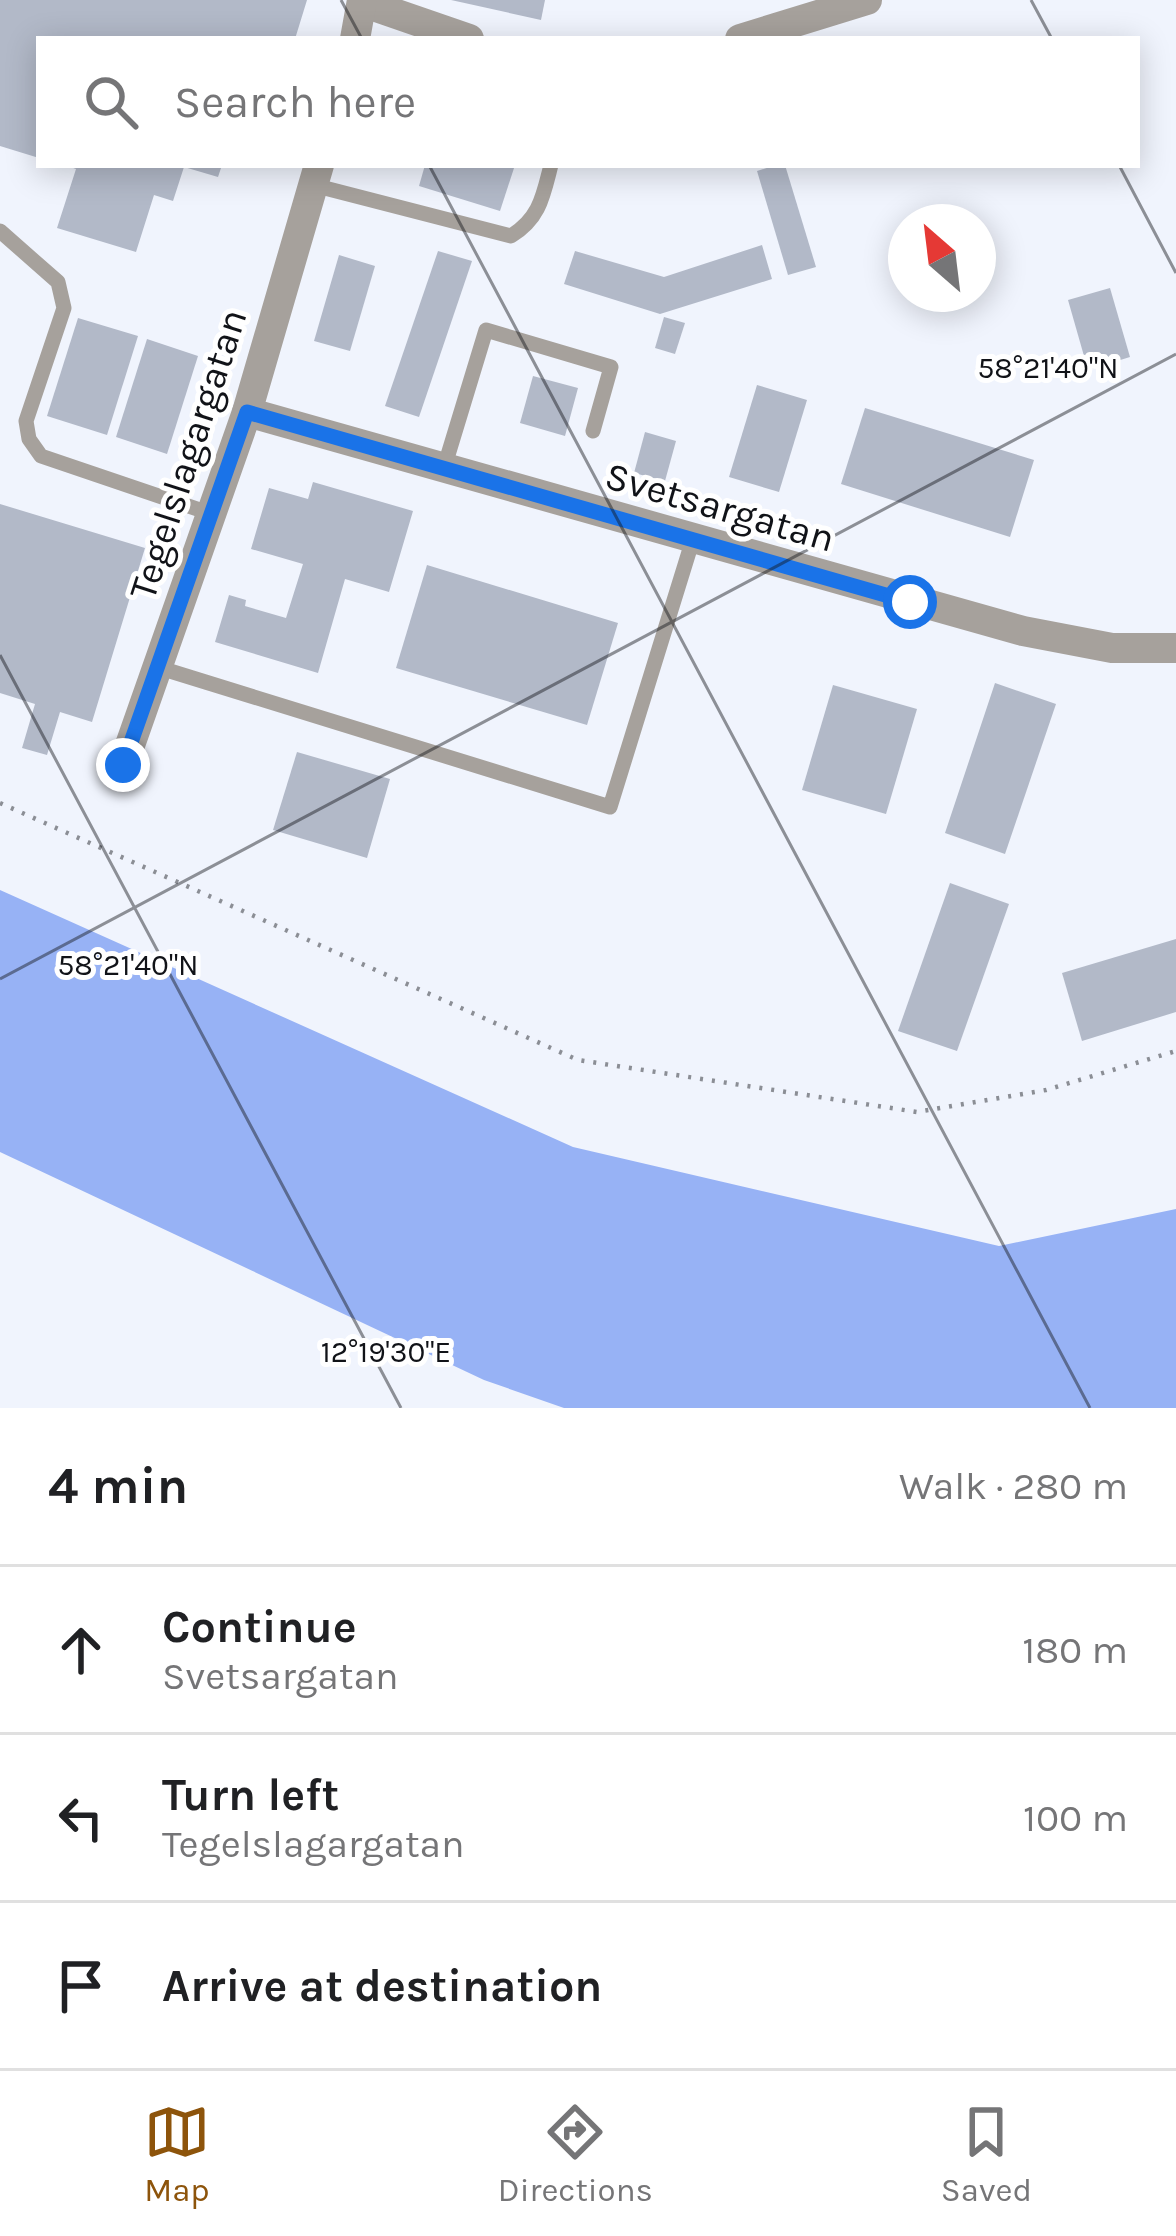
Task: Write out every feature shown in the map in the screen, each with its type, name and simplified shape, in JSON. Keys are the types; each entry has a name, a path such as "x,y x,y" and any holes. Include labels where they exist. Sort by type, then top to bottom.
{"street":[{"path":"750,36 865,0"},
{"path":"356,36 362,1 461,36"},
{"name":"Tegelslagargatan","path":"123,765 247,412 316,175"},
{"name":"Svetsargatan","path":"247,412 1023,631 1112,648 1176,648"}],"lane":[{"path":"316,175 511,236 539,211 549,168"},
{"path":"0,231 58,282 64,308 26,422 29,440 41,456 212,514"},
{"path":"443,468 486,330 610,367 593,431"},
{"path":"157,667 610,807 692,539"}],"path":[{"path":"0,803 578,1060 917,1112 1046,1090 1176,1051"}],"water":[{"path":"0,890 573,1147 999,1246 1176,1209 1176,1408 564,1408 484,1380 0,1152"}],"building":[{"path":"0,0 307,0 296,36 36,36 36,157 0,146"},
{"path":"451,0 545,0 541,20"},
{"path":"184,168 173,201 154,195 136,252 57,228 76,169"},
{"path":"187,168 221,168 218,177"},
{"path":"424,168 514,168 500,211 419,186"},
{"path":"786,168 816,267 788,275 757,171"},
{"path":"762,245 772,279 660,314 564,284 575,251 664,277"},
{"path":"438,251 472,261 419,417 385,406"},
{"path":"339,255 375,266 350,351 314,341"},
{"path":"1110,288 1130,357 1088,370 1068,300"},
{"path":"664,317 685,323 675,354 655,348"},
{"path":"78,318 138,336 107,435 47,416"},
{"path":"147,339 198,356 167,454 116,437"},
{"path":"533,376 578,388 565,436 520,423"},
{"path":"757,385 807,400 779,492 729,477"},
{"path":"865,408 1034,460 1010,537 841,484"},
{"path":"645,432 676,441 665,481 634,473"},
{"path":"313,482 413,511 389,592 345,579 318,673 215,642 229,595 246,600 245,606 286,618 303,564 251,549 269,488 308,499"},
{"path":"0,504 145,548 92,722 60,712 47,755 22,748 35,704 0,693"},
{"path":"427,565 618,623 587,725 396,668"},
{"path":"995,683 1056,704 1005,854 945,833"},
{"path":"833,685 917,709 886,814 802,790"},
{"path":"297,752 390,779 367,858 273,830"},
{"path":"950,883 1009,904 957,1051 898,1031"},
{"path":"1176,939 1176,1012 1082,1041 1062,973"}],"route":[{"path":"123,765 247,412 910,602"}]}
